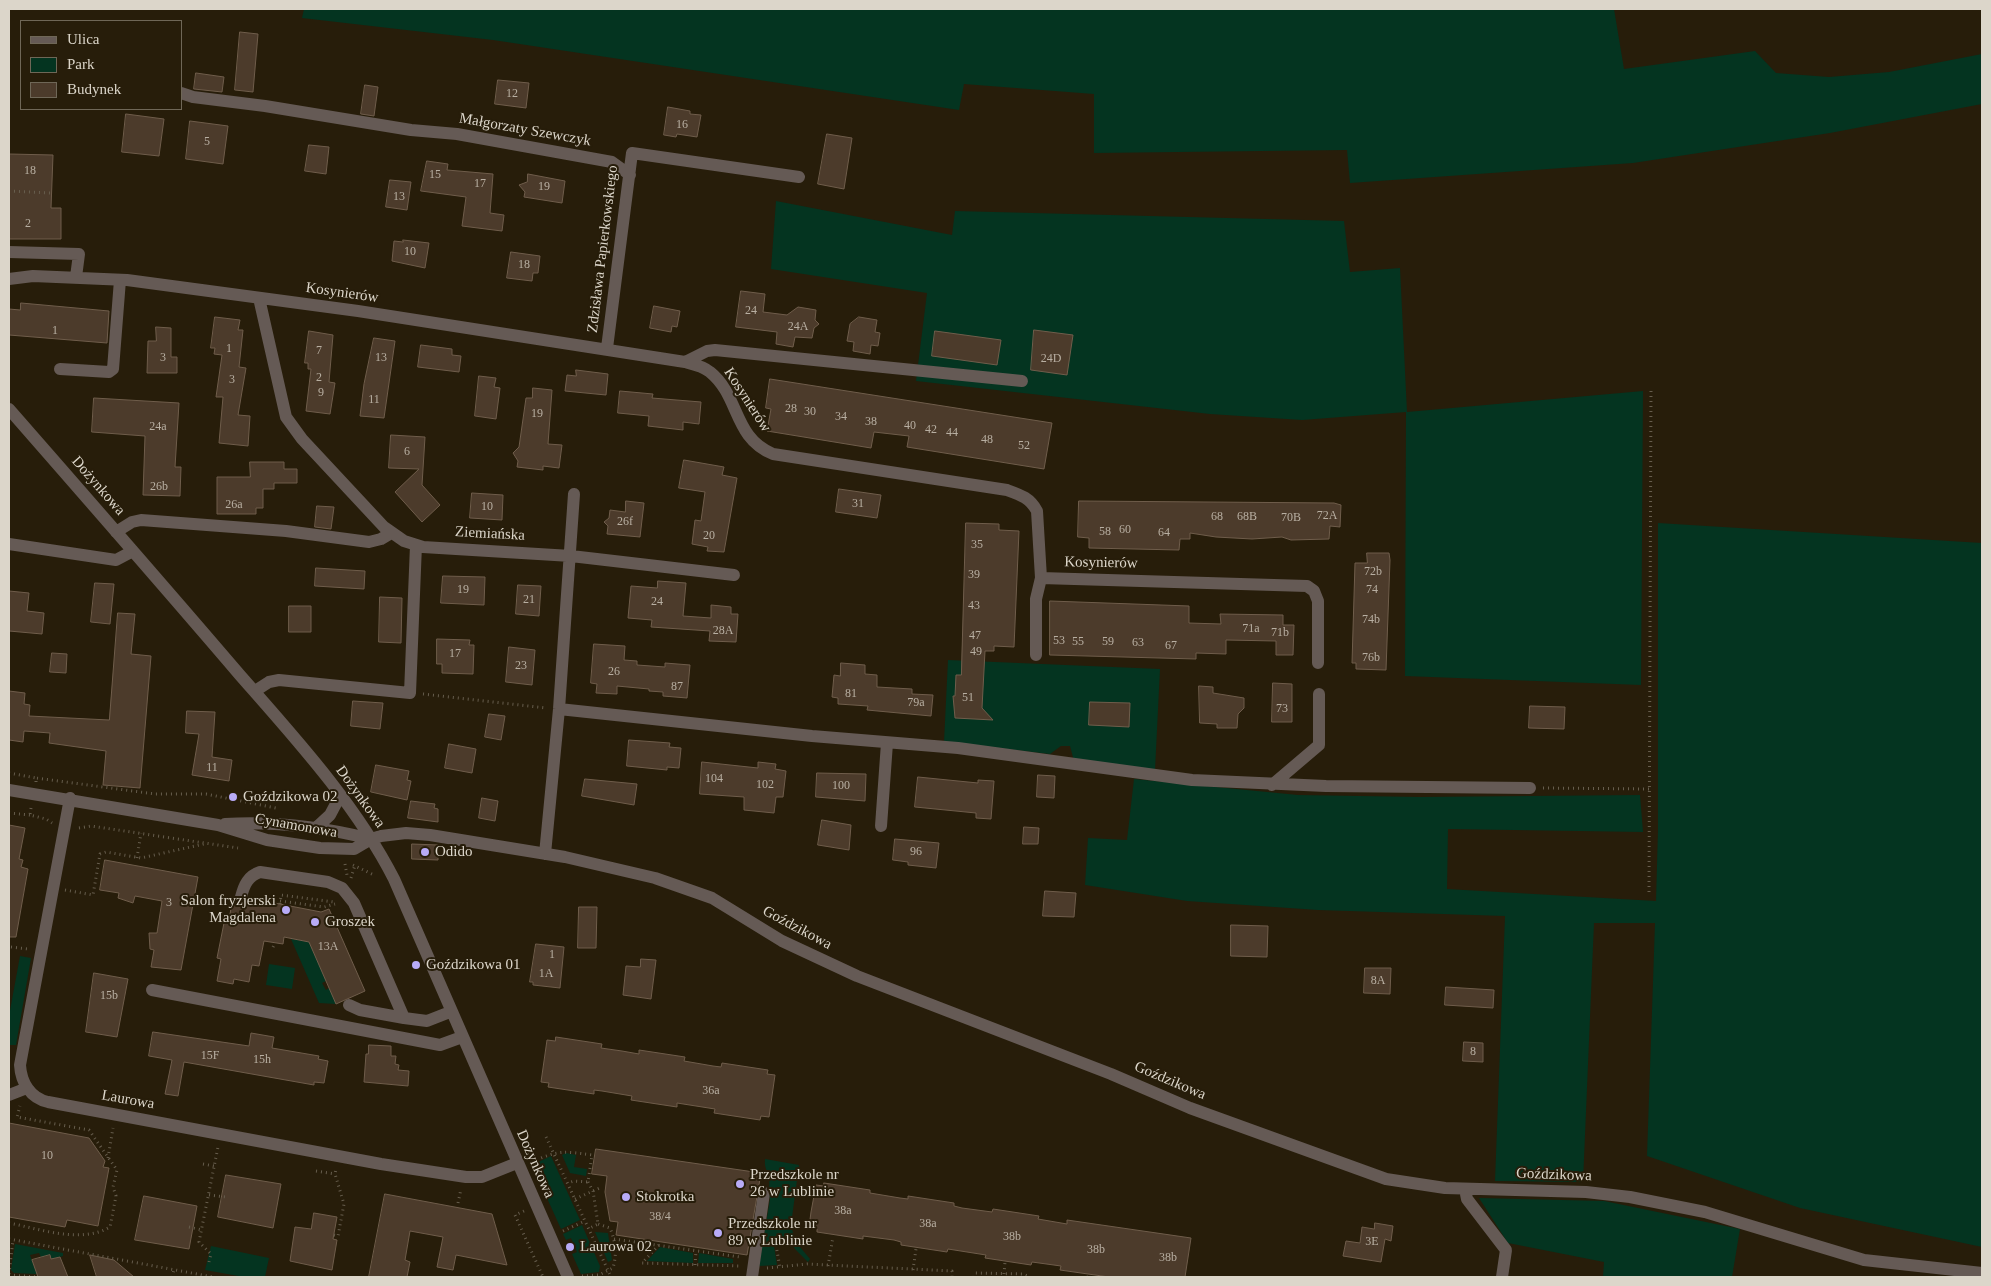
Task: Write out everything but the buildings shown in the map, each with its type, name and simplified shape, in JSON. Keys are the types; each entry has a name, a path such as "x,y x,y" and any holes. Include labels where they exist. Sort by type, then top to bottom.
{"street":[{"name":"Małgorzaty Szewczyk","path":"182,93 193,97 411,130 457,134 612,162 630,175"},
{"name":"Zdzisława Papierkowskiego","path":"607,348 632,153 799,177"},
{"path":"9,252 80,254 76,277"},
{"name":"Kosynierów","path":"9,279 33,276 120,280 607,348 685,362 710,372 721,384 751,441 773,454 1007,490 1022,495 1032,502 1037,511 1041,578 1307,586 1314,591 1318,601 1318,663"},
{"path":"60,369 109,372 113,369 120,280"},
{"name":"Ziemiańska","path":"259,298 286,417 302,439 391,533 416,545 571,556 734,575"},
{"path":"685,362 708,351 715,350 1022,381"},
{"name":"Dożynkowa","path":"9,409 254,692 340,796 371,839 394,879 450,1012 523,1163 574,1276"},
{"path":"545,854 559,709 574,494"},
{"path":"116,532 132,522 141,520 286,531 369,542 381,539 391,533"},
{"path":"9,544 116,560 133,551"},
{"path":"254,692 269,682 279,680 410,693 416,545"},
{"path":"1036,655 1036,599 1041,578"},
{"path":"1272,785 1319,746 1319,694"},
{"path":"559,709 888,743 958,748 1192,780 1272,785 1530,788"},
{"path":"881,826 888,743"},
{"name":"Cynamonowa","path":"9,790 70,798 218,825 267,840 341,850 354,849 371,839"},
{"name":"Cynamonowa","path":"317,827 330,814 340,796"},
{"path":"9,1095 27,1088 20,1075 20,1064 70,798"},
{"name":"Cynamonowa","path":"218,825 254,822 317,827 371,839"},
{"name":"Goździkowa","path":"371,839 406,833 430,834 545,854 655,878 696,891 782,941 857,976 1111,1074 1190,1108 1335,1161 1400,1182 1465,1189 1586,1192 1630,1197 1706,1212 1864,1260 1982,1273"},
{"path":"241,897 247,881 252,875 260,872 328,882 342,888 354,903 404,1018"},
{"path":"152,990 440,1044 462,1038"},
{"path":"349,1005 360,1010 427,1021 450,1012"},
{"name":"Laurowa","path":"27,1088 36,1097 48,1102 438,1173 482,1177 523,1163"},
{"path":"1465,1189 1467,1199 1506,1250 1502,1277"},
{"path":"746,1270 764,1193"}],"path":[{"path":"9,191 50,193"},
{"path":"1648,892 1651,391"},
{"path":"410,693 559,709"},
{"path":"9,773 155,794 206,794 278,809"},
{"path":"30,815 36,778"},
{"path":"1530,788 1650,789"},
{"path":"9,812 46,819 55,828 55,837 73,838 80,826 142,833 246,849"},
{"path":"137,858 142,833"},
{"path":"64,890 93,895 100,854 106,852 137,858 207,843"},
{"path":"335,863 355,865 376,876"},
{"path":"63,899 66,882"},
{"path":"281,895 338,902 324,907 280,903 281,895"},
{"path":"273,947 275,942"},
{"path":"9,1223 74,1235 99,1234 110,1227 116,1196 113,1188 117,1170 90,1130 17,1118 21,1100"},
{"path":"108,1158 114,1122"},
{"path":"546,1137 611,1277"},
{"path":"209,1262 211,1254 199,1242 219,1141"},
{"path":"523,1163 554,1152 566,1151 592,1155 588,1182 593,1191 598,1224"},
{"path":"203,1164 214,1166"},
{"path":"334,1235 338,1236 344,1204 335,1174 337,1164"},
{"path":"316,1171 335,1174"},
{"path":"568,1182 588,1182"},
{"path":"458,1203 462,1186"},
{"path":"575,1199 602,1188"},
{"path":"209,1195 226,1197"},
{"path":"526,1210 515,1215 543,1277"},
{"path":"560,1232 585,1221"},
{"path":"574,1276 587,1277 613,1268 616,1245 610,1228 598,1224 588,1229"},
{"path":"190,1227 202,1230"},
{"path":"828,1266 833,1237"},
{"path":"38,1277 9,1275 11,1239 213,1277"},
{"path":"614,1239 740,1257 746,1270"},
{"path":"659,1245 642,1263 695,1265 746,1270 807,1264 952,1271 952,1277"},
{"path":"776,1245 780,1268"},
{"path":"913,1270 916,1249"},
{"path":"695,1265 696,1251"},
{"path":"1004,1274 1005,1262"},
{"path":"172,1277 174,1270"},
{"path":"974,1277 975,1273 1023,1274 1030,1277"}],"green space":[{"path":"304,9 1614,9 1624,69 1755,51 1776,73 1829,77 1889,72 1982,54 1982,104 1830,133 1633,163 1350,183 1347,150 1094,153 1094,94 964,84 959,110 493,40 302,18"},
{"path":"776,201 952,235 955,211 1344,221 1350,272 1400,268 1407,412 1643,391 1641,685 1405,676 1406,412 1302,420 1210,414 916,381 927,293 771,269"},
{"path":"1658,523 1982,543 1982,1247 1800,1208 1647,1156 1655,923 1594,923 1583,1182 1495,1181 1505,916 1318,910 1187,901 1085,885 1088,838 1127,840 1134,779 1298,795 1420,797 1640,795 1643,832 1448,829 1447,889 1656,901 1658,830"},
{"path":"948,660 1160,669 1155,770 1074,761 1070,746 1061,746 1050,754 944,742"},
{"path":"291,939 309,942 326,981 322,983 326,990 329,988 336,1004 319,1003"},
{"path":"20,956 31,958 16,1045 9,1045 9,1016"},
{"path":"269,964 295,968 292,989 266,985"},
{"path":"566,1153 576,1155 574,1167 587,1169 586,1176 570,1173 562,1155"},
{"path":"551,1156 580,1220 561,1229 532,1165"},
{"path":"765,1159 799,1165 791,1225 795,1241 810,1259 808,1262 791,1243 774,1246 777,1265 759,1266 770,1199"},
{"path":"1479,1198 1604,1201 1740,1229 1732,1277 1603,1277 1604,1262 1508,1243"},
{"path":"582,1225 600,1266 599,1272 581,1274 572,1254 577,1252 571,1238 566,1240 563,1234"},
{"path":"595,1232 608,1233 612,1260 608,1262"},
{"path":"15,1244 63,1253 63,1256 51,1259 50,1255 41,1257 39,1253 30,1255 37,1274 14,1273 11,1270"},
{"path":"211,1246 269,1258 265,1277 244,1277 205,1270"},
{"path":"660,1247 693,1253 693,1263 647,1261"},
{"path":"699,1253 733,1259 733,1263 698,1263"}],"place":[{"name":"Goździkowa 02","path":"233,797"},
{"name":"Odido","path":"425,852"},
{"name":"Salon fryzjerski Magdalena","path":"286,910"},
{"name":"Groszek","path":"315,922"},
{"name":"Goździkowa 01","path":"416,965"},
{"name":"Przedszkole nr 26 w Lublinie","path":"740,1184"},
{"name":"Stokrotka","path":"626,1197"},
{"name":"Przedszkole nr 89 w Lublinie","path":"718,1233"},
{"name":"Laurowa 02","path":"570,1247"}]}
